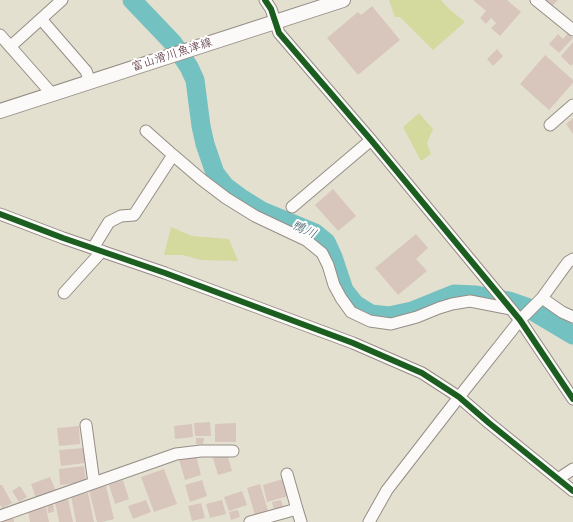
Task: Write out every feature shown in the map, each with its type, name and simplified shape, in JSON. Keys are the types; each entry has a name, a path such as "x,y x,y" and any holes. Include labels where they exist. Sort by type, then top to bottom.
{"main road":[{"name":"富山滑川魚津線","path":"0,111 344,0"}],"street":[{"path":"11,46 62,0"},
{"path":"265,0 271,10 279,33 499,293 509,307 524,316 573,399"},
{"path":"536,0 573,30"},
{"path":"41,20 86,71 90,82"},
{"path":"0,35 52,94"},
{"path":"550,124 573,105"},
{"path":"146,131 201,179 226,198 255,216 306,240 322,253 328,265 334,285 351,312 370,321 392,324 417,317 452,304 470,302 509,307"},
{"path":"292,207 370,140"},
{"path":"64,293 97,250 109,222 121,216 134,215 173,154"},
{"path":"0,214 97,250 165,273 353,343 422,373 459,396 489,423 573,491"},
{"path":"369,522 387,490 459,396 524,316 540,299 568,262 573,259"},
{"path":"540,299 573,317"},
{"path":"86,426 94,483"},
{"path":"0,516 176,454 201,451 233,451"},
{"path":"558,479 573,469"},
{"path":"286,474 301,522"},
{"path":"250,522 297,508"}],"green space":[{"path":"389,0 441,0 449,9 465,22 433,50 400,17 395,17"},
{"path":"419,113 433,129 427,143 431,154 421,161 403,127"},
{"path":"171,227 192,236 229,239 238,261 201,260 183,255 164,255"}],"building":[{"path":"473,0 507,0 521,12 500,36 491,28 496,23 491,18 486,24 480,18 486,11"},
{"path":"545,0 558,0 552,6"},
{"path":"372,6 400,40 358,75 327,38 358,12 361,15"},
{"path":"568,33 573,38 559,53 549,44 558,34 563,39"},
{"path":"573,42 573,64 571,66 561,56"},
{"path":"497,49 503,56 493,66 487,59"},
{"path":"545,55 573,80 573,83 549,110 520,84"},
{"path":"573,118 573,134 566,124"},
{"path":"333,189 356,216 338,231 315,205"},
{"path":"416,234 428,248 416,259 427,271 398,295 375,268"},
{"path":"210,422 211,436 195,436 194,423"},
{"path":"236,423 236,442 215,442 215,424"},
{"path":"192,424 193,437 175,439 174,426"},
{"path":"79,426 80,444 59,446 57,428"},
{"path":"196,438 204,438 203,444 196,444"},
{"path":"83,448 85,463 61,466 59,450"},
{"path":"227,454 232,471 218,475 213,458"},
{"path":"196,455 201,475 185,480 179,460"},
{"path":"84,466 86,482 60,485 59,469"},
{"path":"164,469 177,504 154,512 141,477"},
{"path":"50,477 56,491 36,498 31,484"},
{"path":"283,479 288,496 267,502 263,485"},
{"path":"123,480 129,499 115,504 109,485"},
{"path":"202,480 207,496 190,502 185,485"},
{"path":"260,484 268,511 255,515 247,488"},
{"path":"0,485 2,485 12,503 2,508 0,505"},
{"path":"20,486 27,497 19,502 12,491"},
{"path":"106,486 114,519 97,522 89,490"},
{"path":"242,491 247,505 229,511 224,497"},
{"path":"88,493 94,522 76,522 71,496"},
{"path":"68,499 73,522 59,522 55,502"},
{"path":"146,500 151,512 133,519 128,506"},
{"path":"222,500 226,514 210,518 206,504"},
{"path":"281,500 283,507 274,510 272,502"},
{"path":"53,502 54,512 48,513 47,503"},
{"path":"201,503 205,518 192,521 188,506"},
{"path":"46,507 49,522 30,522 28,510"},
{"path":"238,510 240,517 231,520 229,512"},
{"path":"0,519 14,519 14,522 0,522"}],"waterway":[{"name":"鴨川","path":"132,0 173,43 189,67 195,80 205,144 215,173 225,186 241,198 262,211 315,233 326,242 333,257 344,290 355,304 371,314 389,316 412,311 454,294 476,295 509,301 526,307 573,335"}],"cycle path":[{"path":"265,0 271,9 279,33 371,140 520,320 573,399"},
{"path":"0,214 63,238 165,273 353,343 422,373 459,397 573,491"}]}
